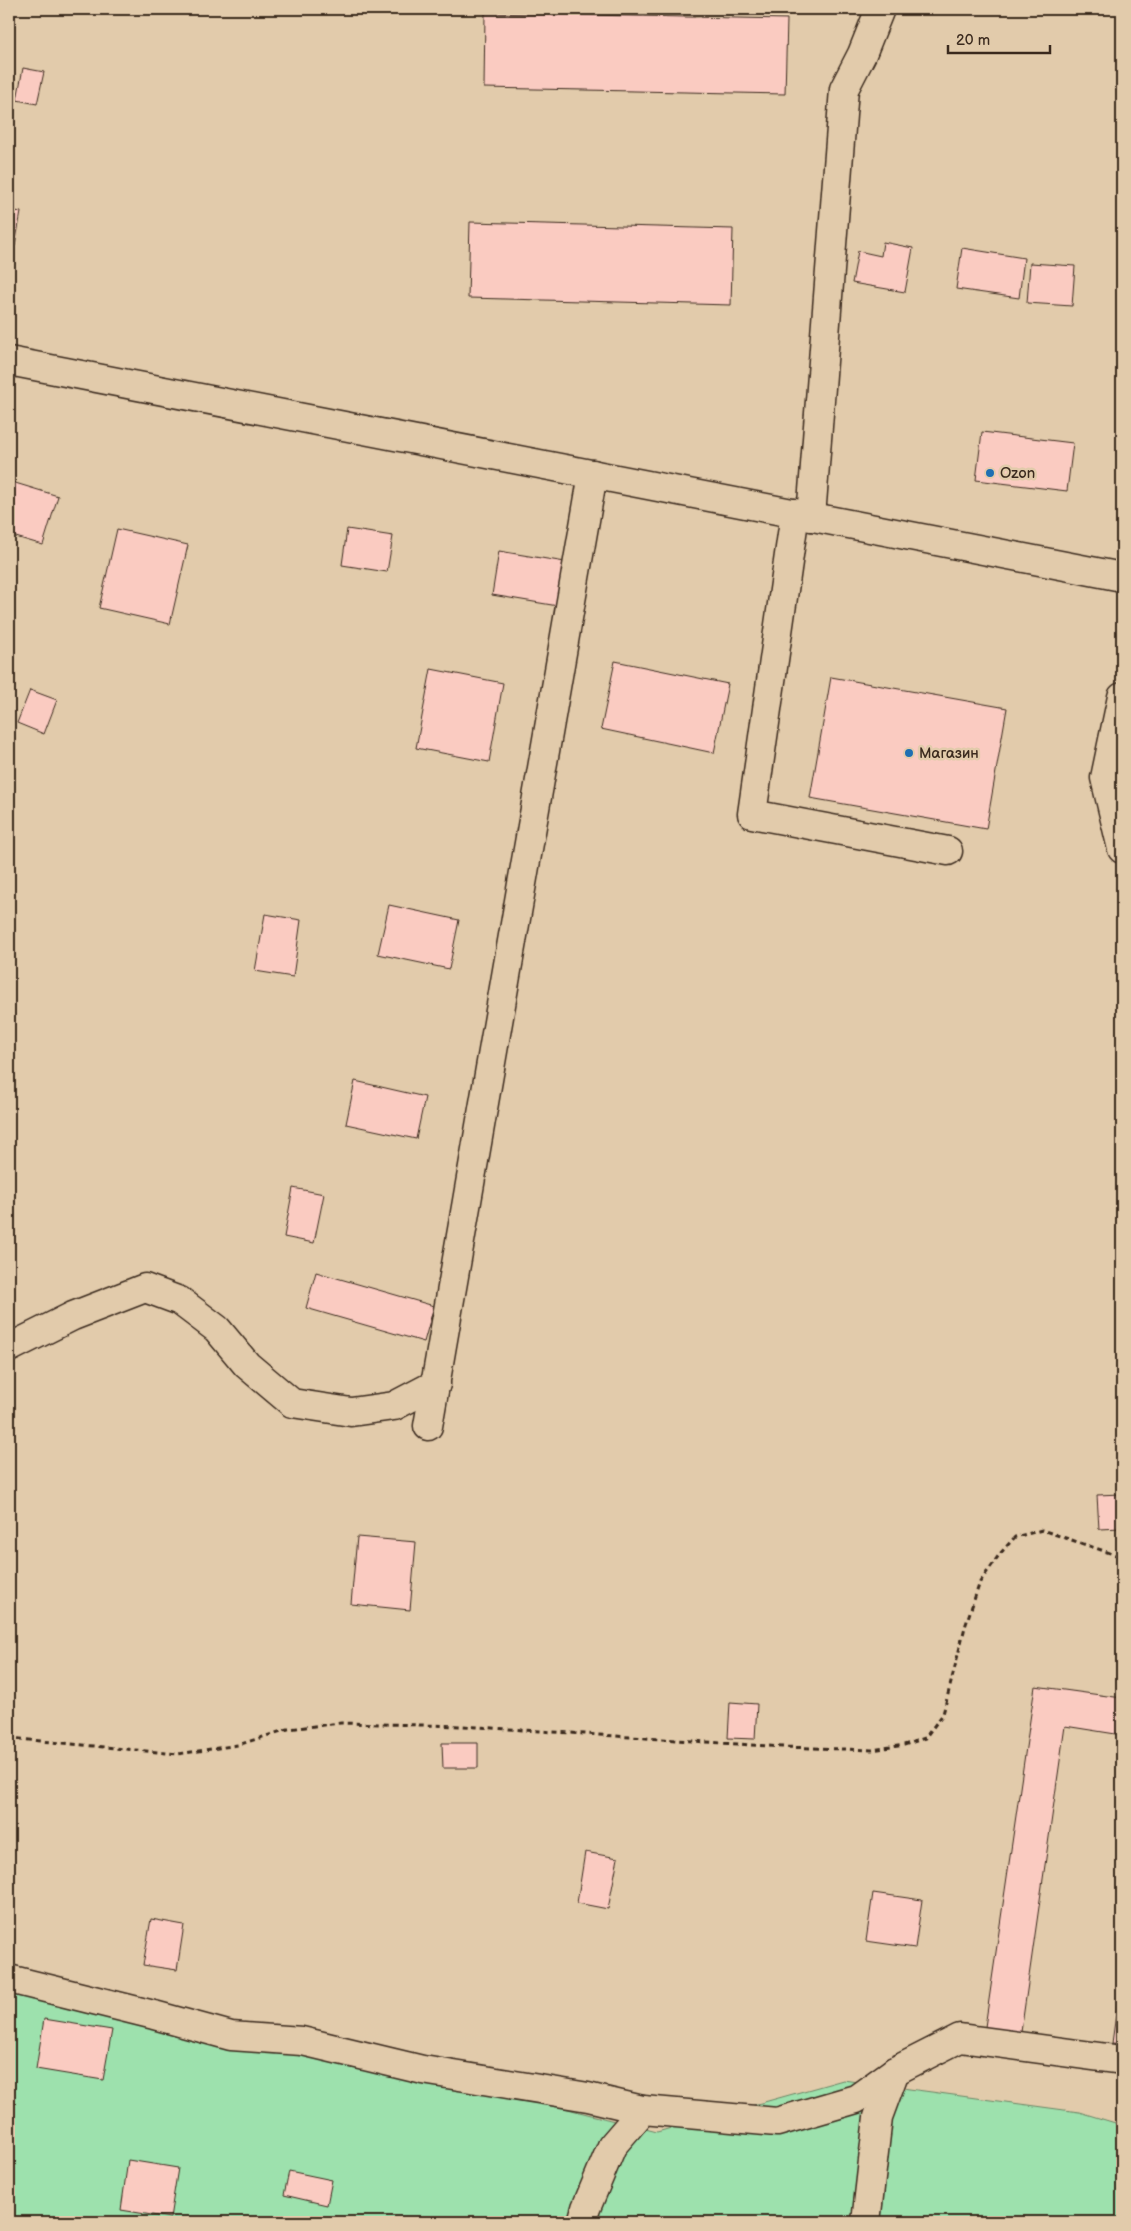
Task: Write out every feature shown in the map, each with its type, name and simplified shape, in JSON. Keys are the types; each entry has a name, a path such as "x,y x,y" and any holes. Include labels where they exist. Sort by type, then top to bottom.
{"street":[{"path":"880,9 862,54 844,89 803,515 752,814 948,851"},
{"path":"9,360 1122,577"},
{"path":"428,1426 592,474"},
{"path":"1122,697 1105,778 1122,849"},
{"path":"9,1348 73,1316 145,1288 180,1301 217,1329 247,1365 292,1403 351,1412 377,1409 394,1406 436,1384"},
{"path":"9,1979 231,2036 302,2041 423,2070 588,2097 643,2110 777,2122 856,2099 895,2070 960,2038 1122,2060"},
{"path":"866,2222 878,2118 895,2070"},
{"path":"582,2222 612,2146 643,2110"}],"path":[{"path":"9,1738 178,1754 238,1745 288,1729 341,1722 463,1726 783,1747 872,1750 904,1745 925,1738 943,1714 980,1582 999,1555 1015,1538 1042,1530 1122,1557"}],"green space":[{"path":"9,1965 657,2132 843,2080 1079,2112 1122,2125 1122,2222 9,2222"}],"building":[{"path":"485,13 787,19 785,94 484,88"},
{"path":"23,68 44,72 37,104 17,100"},
{"path":"9,210 21,212 15,246 9,245"},
{"path":"470,222 733,229 731,305 468,298"},
{"path":"883,242 913,248 905,292 852,283 858,251 881,256"},
{"path":"962,248 1024,258 1019,298 956,289"},
{"path":"1030,263 1075,266 1072,306 1027,303"},
{"path":"982,432 1073,443 1067,491 976,480"},
{"path":"12,482 58,496 43,545 9,535 9,495"},
{"path":"117,529 188,545 170,624 99,608"},
{"path":"347,529 393,536 387,572 342,565"},
{"path":"499,551 571,563 564,607 492,595"},
{"path":"615,661 728,684 714,753 601,729"},
{"path":"431,669 503,683 489,762 416,748"},
{"name":"Магазин","path":"831,677 1007,708 986,829 810,798"},
{"path":"30,690 57,700 44,734 17,723"},
{"path":"389,905 459,920 449,969 378,954"},
{"path":"265,914 301,920 293,977 255,971"},
{"path":"355,1081 425,1097 416,1139 346,1124"},
{"path":"293,1188 324,1194 314,1243 284,1237"},
{"path":"316,1272 434,1306 424,1342 306,1308"},
{"path":"1122,1494 1122,1528 1099,1529 1097,1495"},
{"path":"357,1537 416,1542 410,1610 351,1604"},
{"path":"1035,1686 1122,1698 1122,1735 1065,1726 1021,2032 985,2027"},
{"path":"730,1702 757,1704 755,1739 728,1738"},
{"path":"442,1743 478,1743 478,1768 443,1768"},
{"path":"585,1852 618,1858 608,1909 577,1903"},
{"path":"873,1893 922,1900 915,1948 866,1941"},
{"path":"151,1919 184,1925 177,1970 143,1965"},
{"path":"1122,1971 1122,2044 1112,2043"},
{"path":"44,2019 112,2030 103,2080 36,2069"},
{"path":"128,2160 178,2168 170,2218 121,2210"},
{"path":"289,2171 332,2180 327,2205 284,2195"},
{"path":"890,2219 907,2221 907,2222 890,2222"}],"place":[{"name":"Ozon","path":"990,473"},
{"name":"Магазин","path":"909,753"}]}
